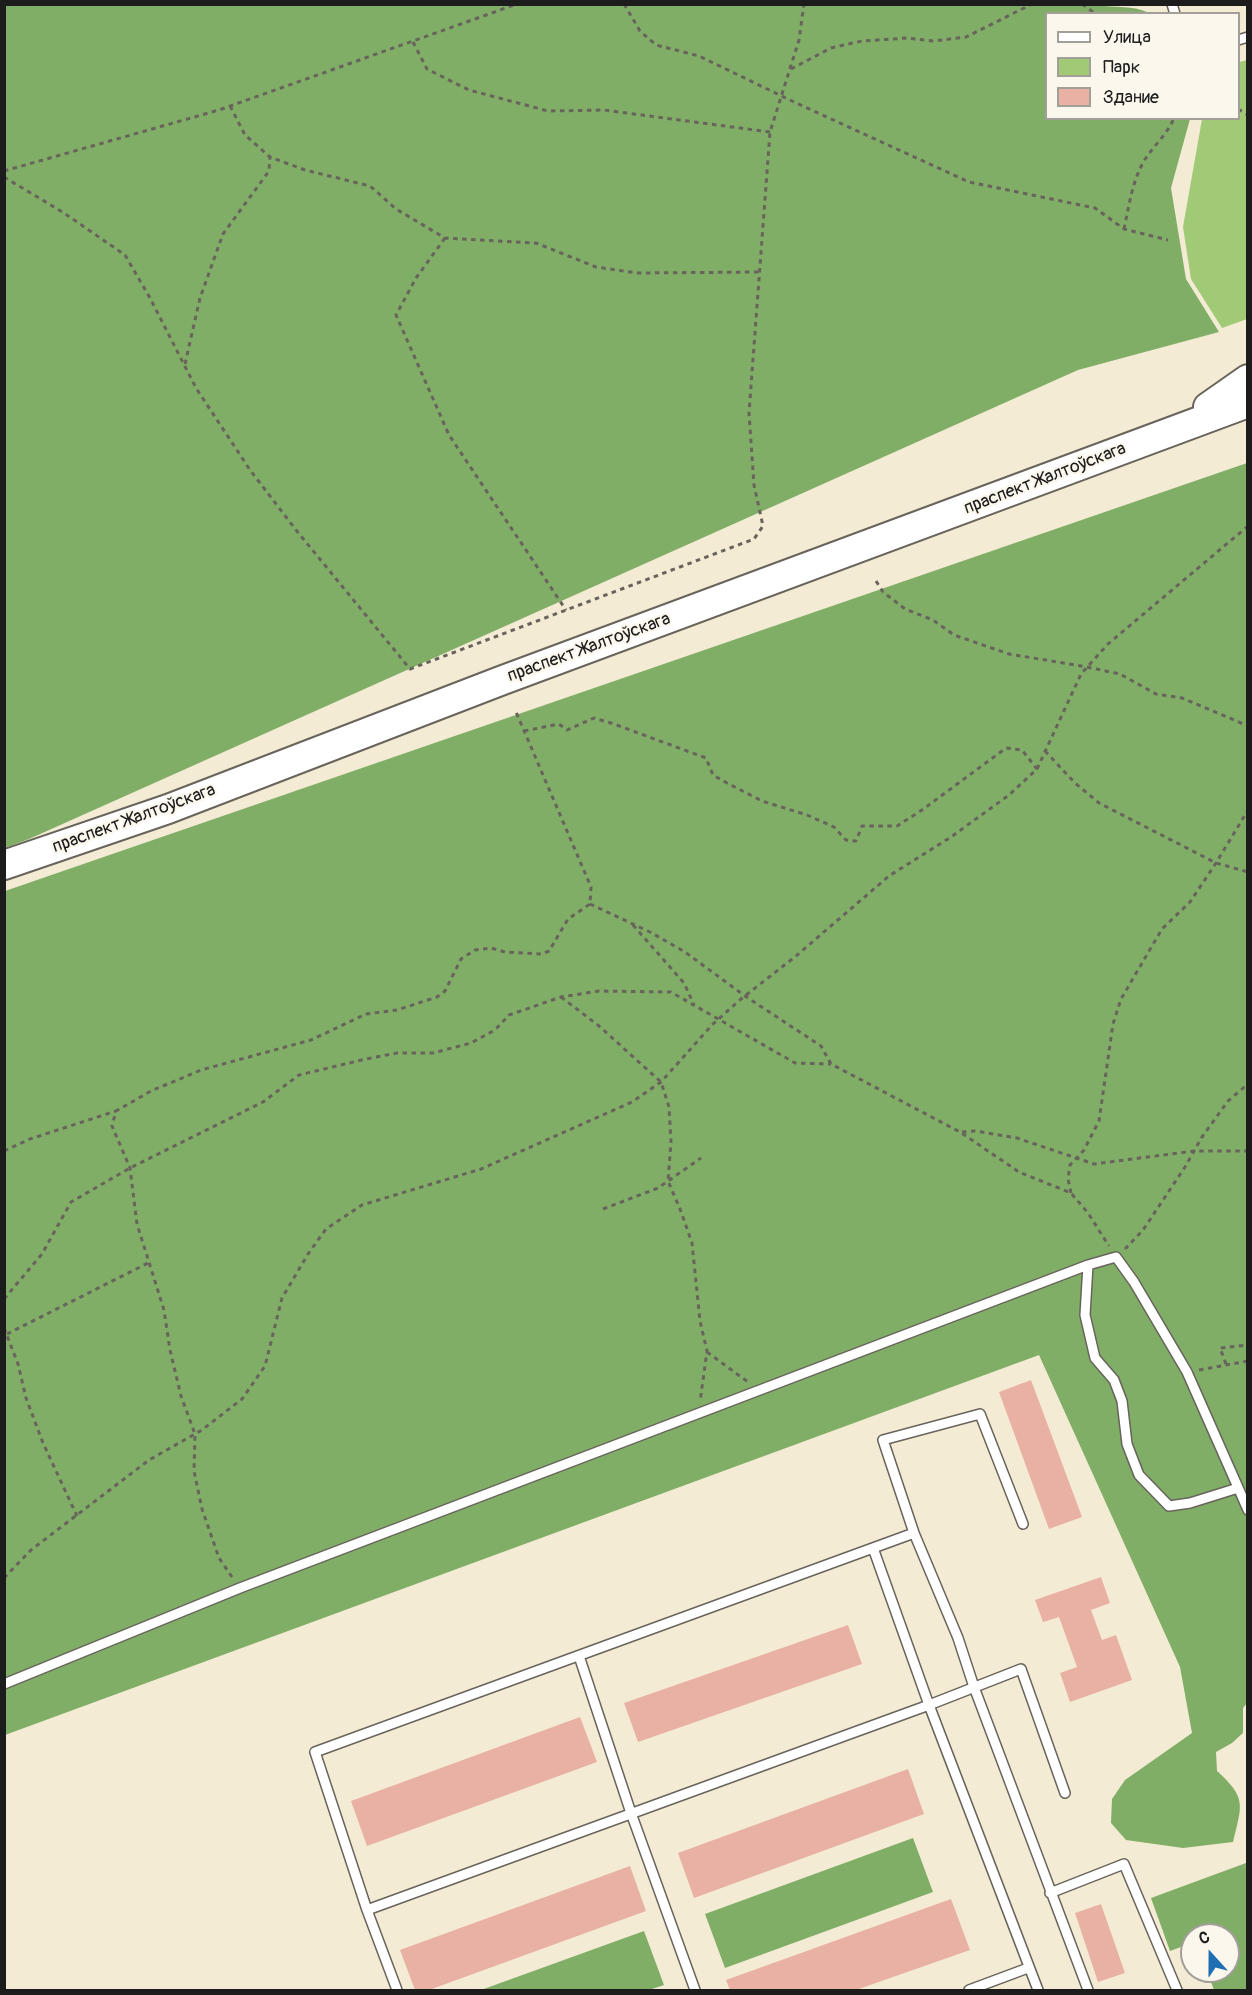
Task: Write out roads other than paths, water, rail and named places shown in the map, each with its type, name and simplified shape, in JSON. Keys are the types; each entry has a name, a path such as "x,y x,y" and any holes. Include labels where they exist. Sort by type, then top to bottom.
{"main road":[{"name":"праспект Жалтоўскага","path":"1174,430 1248,379"},
{"name":"праспект Жалтоўскага","path":"4,865 168,809 503,680 1248,403"}],"lane":[{"path":"4,1684 240,1588 698,1412 1088,1264 1116,1257 1134,1282 1187,1372 1248,1510"},
{"path":"1088,1264 1085,1316 1095,1358 1114,1380 1122,1401 1127,1444 1139,1475 1169,1506 1190,1503 1238,1488"},
{"path":"1023,1524 980,1414 883,1440 914,1533 958,1638 1050,1893 1088,1990"},
{"path":"397,1990 366,1910 315,1752 914,1533"},
{"path":"873,1548 929,1705 1038,1990"},
{"path":"579,1656 631,1813 695,1990"},
{"path":"366,1910 929,1705 1021,1669 1065,1793"},
{"path":"1050,1893 1124,1864 1177,1990"},
{"path":"969,1990 1028,1968"}]}
